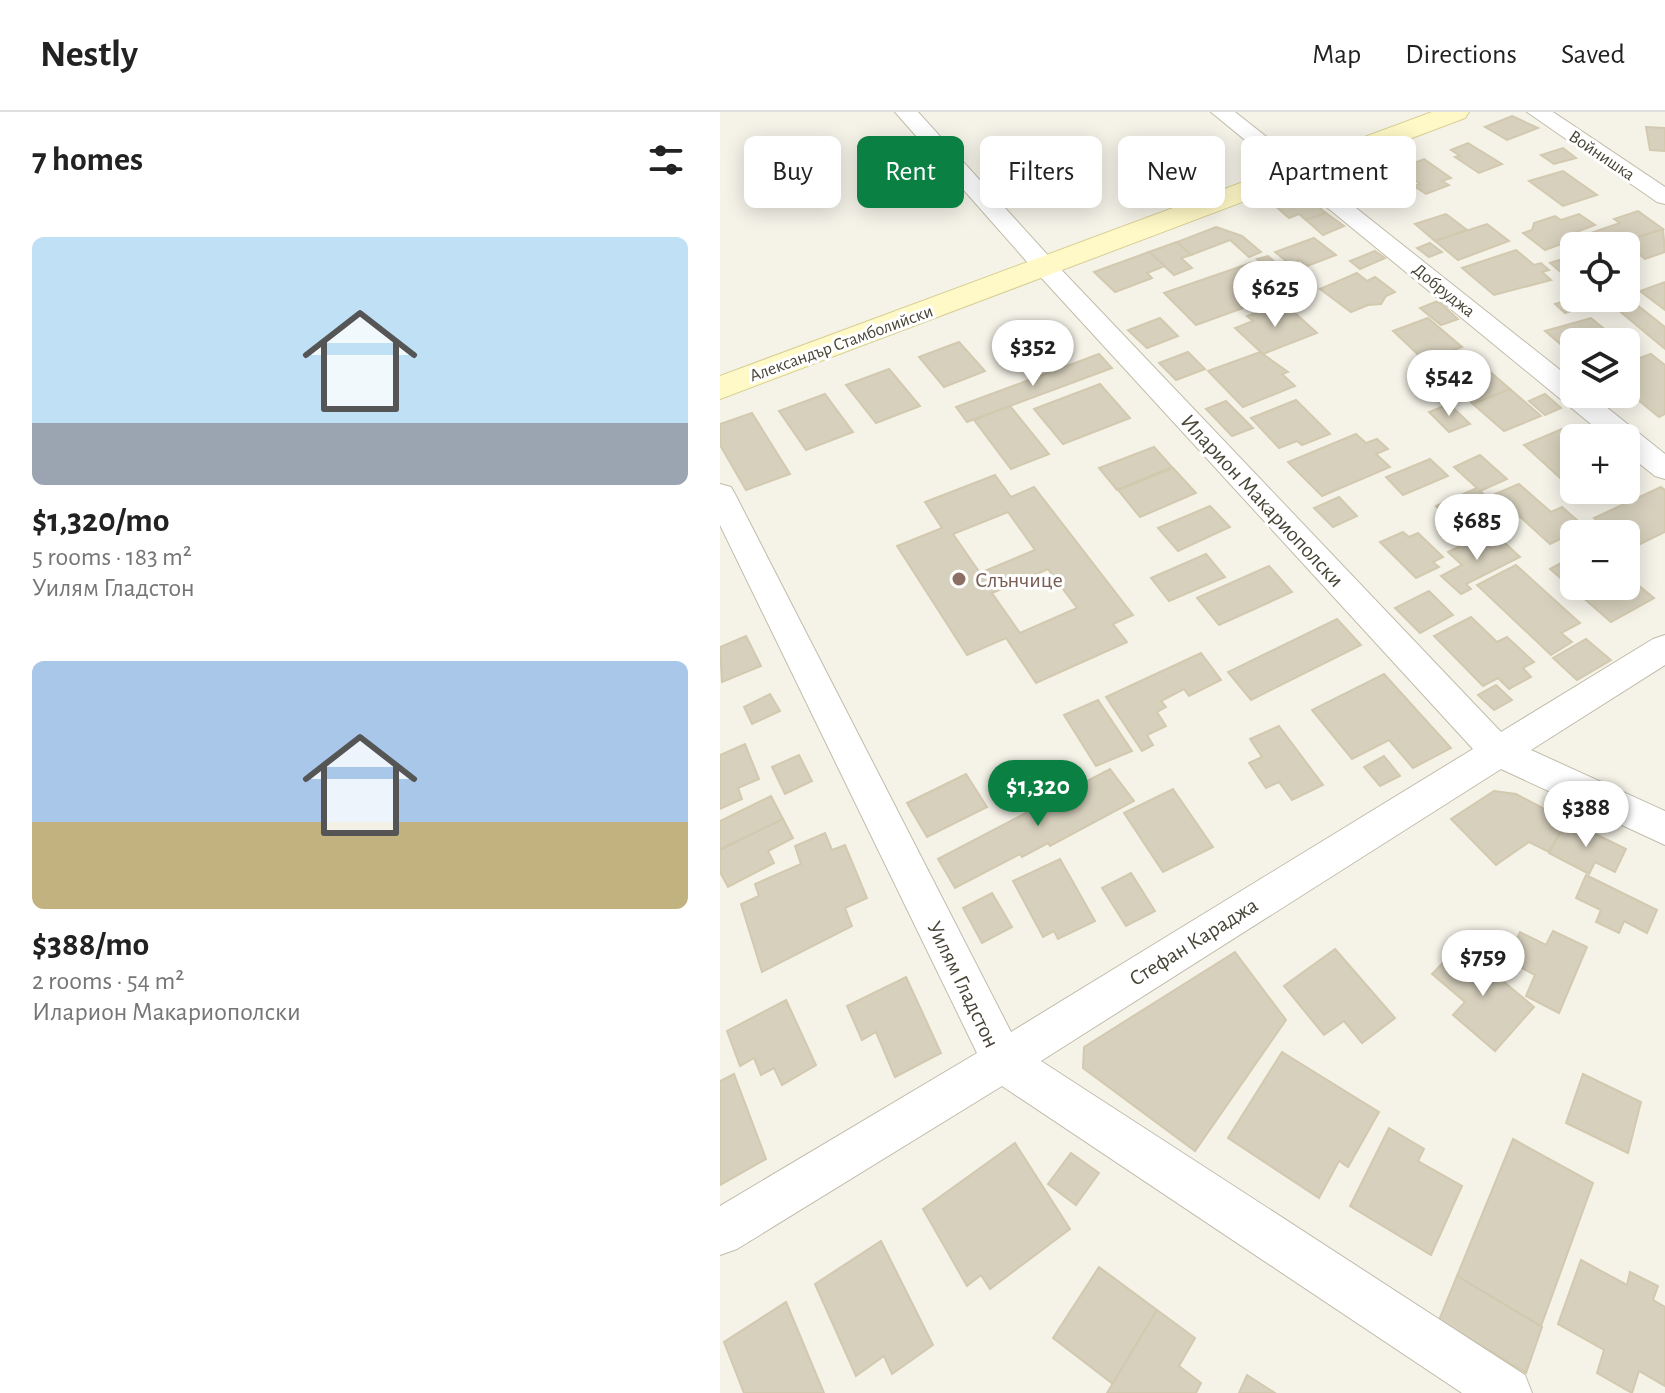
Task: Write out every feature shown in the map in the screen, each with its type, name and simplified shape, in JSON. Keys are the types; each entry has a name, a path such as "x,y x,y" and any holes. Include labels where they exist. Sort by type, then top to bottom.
{"main road":[{"name":"Александър Стамболийски","path":"1394,136 1456,112"},
{"name":"Александър Стамболийски","path":"720,388 1241,194"}],"street":[{"name":"Иларион Макариополски","path":"906,112 1045,267 1497,751 1665,829"},
{"name":"Добруджа","path":"1222,112 1252,136"},
{"name":"Войнишка","path":"1538,112 1665,197"},
{"name":"Добруджа","path":"1342,208 1665,469"},
{"name":"Уилям Гладстон","path":"720,494 1003,1061 1507,1393"},
{"name":"Стефан Караджа","path":"720,1232 1003,1061 1665,648"}],"building":[{"path":"1512,116 1538,128 1507,140 1485,127"},
{"path":"1646,127 1665,128 1665,151 1650,150"},
{"path":"1468,143 1502,164 1479,173 1455,157 1460,156 1451,150"},
{"path":"1563,148 1576,158 1554,164 1541,155"},
{"path":"1424,159 1451,178 1442,181 1449,185 1426,194 1416,187 1420,184 1416,181 1416,162"},
{"path":"1563,171 1597,195 1563,206 1529,181"},
{"path":"1277,208 1320,208 1326,213 1306,220 1299,214 1289,218"},
{"path":"1638,211 1663,229 1640,237 1640,232 1594,232 1620,223 1614,219"},
{"path":"1326,213 1344,226 1323,235 1306,220"},
{"path":"1446,214 1467,230 1435,241 1415,224"},
{"path":"1579,214 1595,225 1576,232 1560,232 1560,244 1545,250 1523,233 1532,230 1534,223 1555,216 1561,220"},
{"path":"1487,224 1509,241 1458,260 1435,241"},
{"path":"1216,227 1242,236 1261,252 1249,257 1230,240 1191,255 1177,242"},
{"path":"1663,229 1665,252 1645,259 1640,255 1640,236"},
{"path":"1314,238 1336,255 1307,266 1300,260 1290,264 1275,252"},
{"path":"1177,242 1191,255 1181,258 1192,268 1174,275 1149,252"},
{"path":"1430,243 1442,252 1429,257 1417,248"},
{"path":"1516,250 1534,265 1541,263 1549,270 1542,272 1551,280 1494,295 1462,268"},
{"path":"1375,251 1385,258 1360,269 1350,261"},
{"path":"1149,252 1165,266 1147,273 1152,278 1115,292 1094,272"},
{"path":"1268,256 1300,284 1289,288 1257,259"},
{"path":"1560,260 1560,271 1550,263"},
{"path":"1251,263 1284,293 1196,325 1164,293"},
{"path":"1357,273 1367,281 1375,277 1395,292 1386,296 1381,304 1351,312 1320,289"},
{"path":"1665,282 1665,310 1640,291"},
{"path":"1438,301 1458,319 1441,325 1420,308"},
{"path":"1284,303 1317,333 1263,354 1235,328 1253,321 1247,316"},
{"path":"1640,307 1665,327 1665,349 1640,328 1621,312 1640,312"},
{"path":"1160,318 1178,336 1147,348 1128,330"},
{"path":"1428,318 1462,347 1425,361 1393,331"},
{"path":"1591,318 1603,328 1560,328 1560,344 1545,331"},
{"path":"959,342 985,371 944,387 919,357"},
{"path":"1188,352 1205,369 1176,380 1159,363"},
{"path":"1260,352 1288,372 1282,374 1295,386 1243,407 1208,371"},
{"path":"1099,354 1112,368 967,422 956,407"},
{"path":"1651,354 1665,365 1665,414 1659,417 1640,401 1640,358"},
{"path":"1481,364 1510,389 1473,404 1445,377"},
{"path":"889,369 920,406 876,423 846,385"},
{"path":"1100,384 1130,418 1063,444 1034,409"},
{"path":"1510,389 1541,416 1504,431 1473,404"},
{"path":"825,394 853,432 806,450 779,411"},
{"path":"1545,394 1561,408 1545,415 1529,401"},
{"path":"1296,400 1330,434 1302,445 1297,441 1279,448 1251,418"},
{"path":"1226,401 1253,428 1232,436 1206,409"},
{"path":"1449,404 1470,424 1449,432 1429,412"},
{"path":"1010,406 1049,454 1011,469 974,420"},
{"path":"752,413 790,474 746,490 720,445 720,424"},
{"path":"1560,430 1560,478 1524,445"},
{"path":"1356,434 1366,443 1377,439 1388,449 1376,454 1390,467 1322,496 1288,462"},
{"path":"1154,447 1172,467 1117,490 1099,468"},
{"path":"1480,455 1507,479 1480,491 1508,517 1467,536 1436,506 1477,488 1454,467"},
{"path":"1430,459 1448,476 1403,495 1386,477"},
{"path":"1173,468 1196,493 1140,517 1118,490"},
{"path":"995,475 1011,497 1034,487 1133,615 1113,624 1127,642 1036,683 1006,638 967,655 897,546 942,528 925,502","holes":["1008,512 1035,550 980,573 953,534","1048,569 1077,608 1020,633 992,593"]},
{"path":"1519,484 1551,512 1562,507 1577,520 1560,520 1560,539 1550,544 1495,494"},
{"path":"1661,487 1665,490 1665,532 1640,544 1640,520 1594,518 1624,504 1640,504 1640,497"},
{"path":"1339,497 1357,516 1333,527 1314,508"},
{"path":"1210,506 1230,527 1178,551 1158,528"},
{"path":"1403,532 1409,537 1418,533 1443,557 1433,562 1439,567 1416,578 1380,542"},
{"path":"1478,537 1491,548 1504,542 1520,557 1466,584 1471,589 1461,594 1441,576 1462,565 1448,552"},
{"path":"1206,554 1225,577 1169,601 1151,578"},
{"path":"1560,564 1560,578 1550,569"},
{"path":"1516,565 1580,623 1561,633 1572,642 1551,655 1477,585"},
{"path":"1269,566 1292,592 1219,625 1197,598"},
{"path":"1640,586 1654,598 1611,622 1586,600 1640,600"},
{"path":"1429,591 1453,615 1420,633 1395,608"},
{"path":"1471,617 1497,642 1507,637 1534,662 1523,668 1531,677 1509,689 1498,678 1483,686 1434,636"},
{"path":"1337,619 1361,645 1251,700 1228,672"},
{"path":"746,636 761,666 722,682 720,647"},
{"path":"1586,639 1611,660 1577,680 1553,658"},
{"path":"1201,653 1221,680 1189,696 1184,689 1161,701 1166,707 1157,712 1166,726 1147,735 1153,745 1142,751 1106,697"},
{"path":"1384,674 1451,748 1413,768 1389,740 1352,759 1312,710"},
{"path":"1496,685 1512,700 1494,710 1478,695"},
{"path":"770,694 780,711 752,724 744,707"},
{"path":"1098,700 1132,751 1096,766 1064,715"},
{"path":"1279,726 1323,785 1292,800 1279,782 1266,788 1249,763 1262,757 1250,739"},
{"path":"745,744 759,779 738,788 742,799 720,809 720,755"},
{"path":"799,755 812,781 785,794 772,767"},
{"path":"1384,756 1400,776 1380,786 1364,767"},
{"path":"1110,769 1134,801 1050,846 1048,843 1022,857 1020,854 955,888 938,859"},
{"path":"966,774 987,807 927,837 907,803"},
{"path":"1173,789 1213,847 1163,872 1124,813"},
{"path":"1494,791 1516,794 1567,821 1549,852 1529,842 1496,865 1451,819"},
{"path":"771,796 783,819 720,849 720,821"},
{"path":"783,819 793,838 768,851 774,863 728,887 720,872 720,850"},
{"path":"1567,820 1626,849 1615,872 1595,862 1589,874 1549,853"},
{"path":"825,833 832,850 845,845 867,898 845,908 852,926 762,972 741,904 759,896 755,884 801,864 795,846"},
{"path":"1060,859 1095,921 1058,939 1054,931 1043,937 1013,881"},
{"path":"1131,873 1155,911 1126,926 1102,888"},
{"path":"1586,875 1657,910 1647,933 1624,921 1619,933 1596,922 1601,910 1576,898"},
{"path":"992,893 1012,927 982,943 963,908"},
{"path":"1553,931 1587,947 1559,1013 1526,996 1535,975 1507,960 1520,932 1546,945"},
{"path":"1460,945 1534,1007 1495,1051 1453,1015 1465,1002 1432,974"},
{"path":"1335,949 1395,1018 1362,1043 1344,1021 1324,1035 1284,986"},
{"path":"1235,952 1286,1020 1195,1151 1083,1068 1084,1047"},
{"path":"906,977 941,1053 895,1077 876,1032 862,1040 847,1006"},
{"path":"786,1000 816,1065 782,1085 774,1068 761,1075 754,1058 740,1066 727,1031"},
{"path":"1282,1052 1379,1112 1348,1167 1339,1161 1319,1198 1228,1138"},
{"path":"734,1074 766,1159 720,1185 720,1081"},
{"path":"1583,1074 1641,1102 1628,1153 1566,1123"},
{"path":"1389,1128 1424,1149 1418,1161 1462,1186 1431,1255 1350,1206"},
{"path":"1513,1139 1593,1183 1541,1326 1457,1276"},
{"path":"1015,1143 1070,1229 990,1289 981,1275 967,1286 923,1209"},
{"path":"1071,1153 1099,1173 1076,1205 1048,1184"},
{"path":"881,1241 933,1345 892,1374 884,1356 856,1376 815,1284"},
{"path":"1581,1260 1627,1285 1630,1272 1658,1286 1653,1300 1665,1307 1665,1386 1639,1371 1632,1393 1597,1373 1604,1350 1558,1324"},
{"path":"1099,1267 1157,1310 1113,1384 1053,1338"},
{"path":"1457,1276 1542,1327 1526,1373 1439,1320"},
{"path":"786,1302 824,1393 744,1393 724,1342"},
{"path":"1157,1310 1195,1338 1179,1366 1201,1383 1196,1393 1107,1393"},
{"path":"1247,1375 1275,1393 1239,1393"}],"place":[{"name":"Слънчице","path":"959,579"}]}
